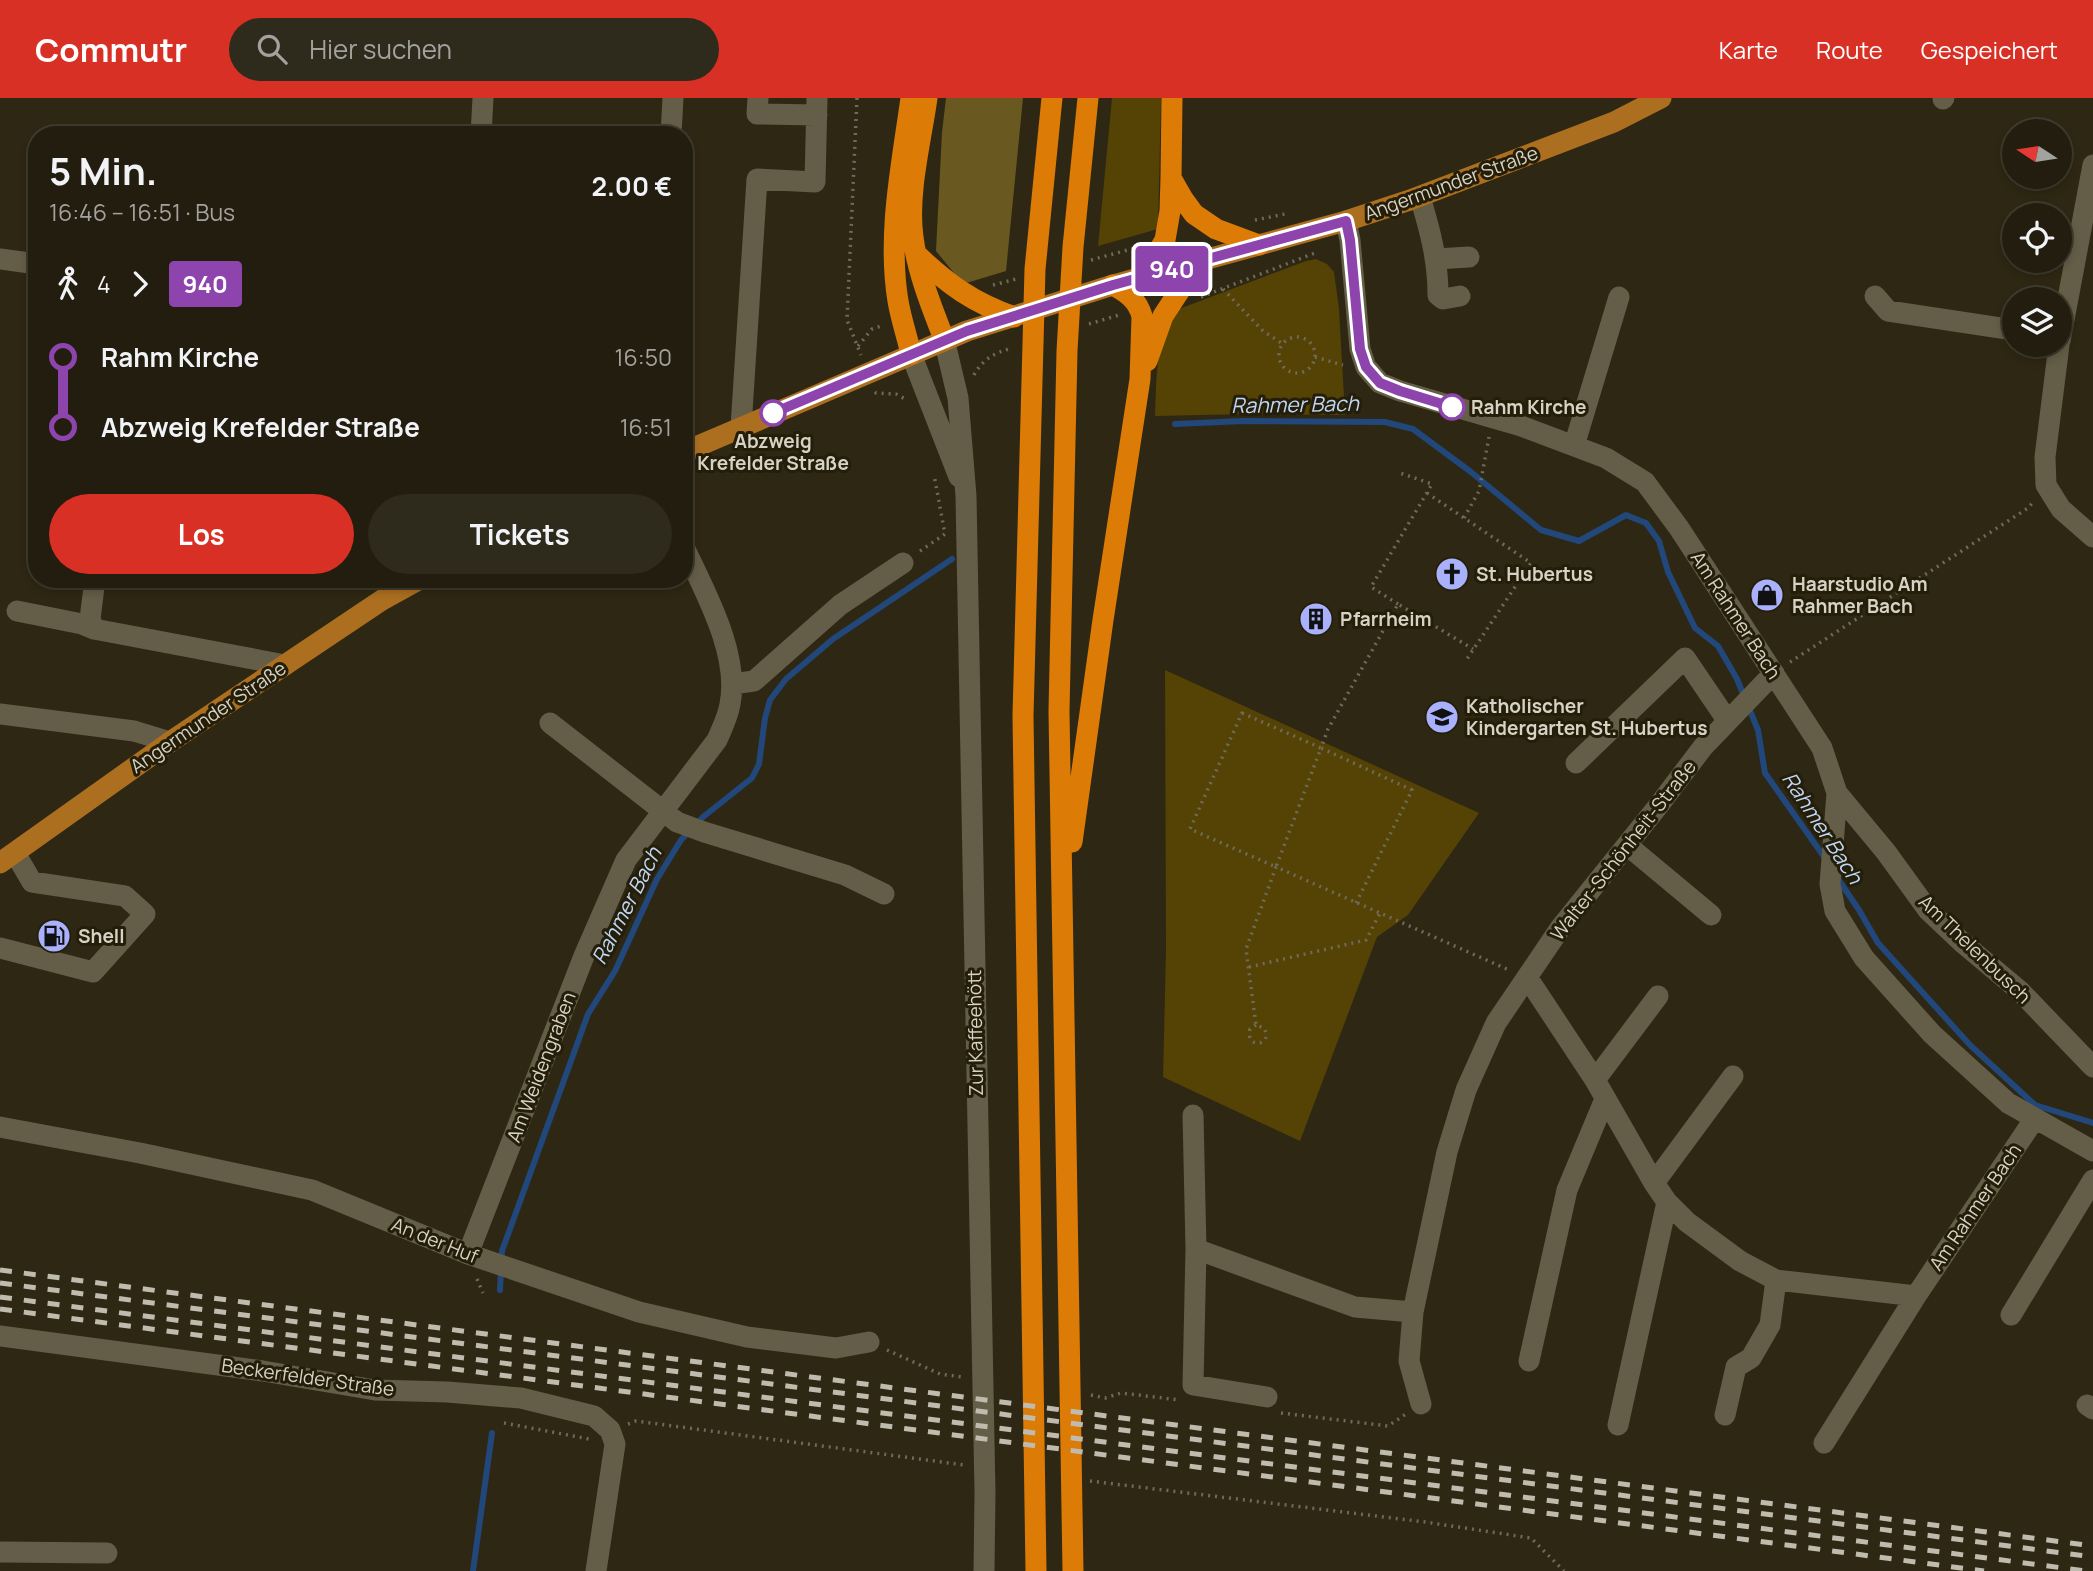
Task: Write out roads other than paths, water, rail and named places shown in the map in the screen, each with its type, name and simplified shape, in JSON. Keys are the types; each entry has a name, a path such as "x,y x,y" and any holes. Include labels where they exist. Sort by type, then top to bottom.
{"highway":[{"path":"911,98 898,186 894,255 898,302 911,354"},
{"path":"927,98 913,188 913,237 927,296 944,340"},
{"path":"1036,1571 1023,716 1031,356 1026,274 1052,98"},
{"path":"1073,1571 1059,711 1067,351 1078,255 1088,98"},
{"path":"1143,277 1165,240 1170,211 1171,98"},
{"path":"1171,178 1195,214 1216,229 1259,245"},
{"path":"917,256 962,293 986,307 1014,317"},
{"path":"1140,379 1163,316 1199,261"},
{"path":"1062,907 1140,379 1140,309 1132,296 1113,285"}],"main road":[{"name":"Angermunder Straße","path":"693,448 944,340 1113,285 1346,221 1420,197 1630,105 1661,98"},
{"name":"Angermunder Straße","path":"8,858 170,742 404,588"}],"street":[{"path":"481,126 483,98"},
{"path":"671,126 673,98"},
{"path":"741,427 757,179 815,182 817,106 757,114 758,98"},
{"path":"2072,287 2089,209 2093,165"},
{"path":"1420,197 1436,259 1438,295 1441,298 1460,296"},
{"name":"Am Rahmer Bach","path":"1346,221 1360,349 1366,367 1380,383 1521,426 1606,458 1646,482 1679,528 1768,679 1822,748 1838,793 1830,884 1835,911 1864,958 1932,1034 2008,1103 2093,1151"},
{"path":"1436,259 1469,257"},
{"path":"0,259 28,263"},
{"path":"1875,296 1888,311 2002,328"},
{"path":"1574,446 1619,297"},
{"name":"Zur Kaffeehött","path":"944,340 958,398 966,496 974,1372 985,1493 984,1571"},
{"name":"Zur Kaffeehött","path":"911,354 966,496"},
{"path":"2058,357 2045,457 2046,485 2061,509 2093,537"},
{"path":"732,684 754,681 841,605 903,563"},
{"name":"Am Weidengraben","path":"478,1258 584,956 626,860 670,817 717,740 730,703 732,684 720,625 693,567"},
{"path":"94,588 90,619 94,628"},
{"path":"17,611 285,665"},
{"path":"1576,763 1685,658 1732,715"},
{"name":"Walter-Schönheit-Straße","path":"1421,1404 1409,1361 1413,1312 1447,1152 1466,1090 1496,1023 1561,927 1703,747 1768,679"},
{"path":"0,714 134,731 170,742"},
{"path":"550,723 670,817 704,832 845,874 884,894"},
{"name":"Am Thelenbusch","path":"1838,793 1928,910 2020,991 2093,1067"},
{"path":"1627,845 1712,915"},
{"path":"0,947 93,972 145,914 125,896 32,882 8,858"},
{"path":"1527,978 1600,1089 1654,1183 1686,1223 1740,1261 1776,1280 1916,1296"},
{"path":"1529,1361 1567,1190 1600,1089 1658,996"},
{"path":"1654,1183 1733,1076"},
{"path":"1193,1115 1196,1249 1193,1385 1274,1405"},
{"name":"Am Rahmer Bach","path":"1824,1443 1916,1296 2035,1118"},
{"name":"An der Huf","path":"0,1127 140,1153 312,1190 478,1258 639,1312 747,1337 836,1348 869,1342"},
{"path":"2011,1315 2093,1180"},
{"path":"1618,1425 1667,1202"},
{"path":"1196,1249 1355,1307 1413,1312"},
{"path":"1725,1415 1736,1367 1751,1358 1770,1325 1776,1280"},
{"name":"Beckerfelder Straße","path":"0,1336 263,1371 375,1390 521,1398 594,1416 612,1437 596,1571"},
{"path":"0,1552 107,1553"}],"waterway":[{"name":"Rahmer Bach","path":"1175,424 1244,421 1385,422 1413,429 1471,472 1541,530 1579,541 1626,515 1646,523 1659,541 1668,572 1695,628 1718,646 1737,679 1758,730 1765,773 1827,861"},
{"name":"Rahmer Bach","path":"500,1290 502,1251 588,1014 615,971 657,879 681,840 703,817 752,778 759,764 770,700 786,679 833,639 952,559"},
{"name":"Rahmer Bach","path":"1836,876 1878,943 1970,1045 2035,1105 2093,1123"},
{"name":"Rahmer Bach","path":"473,1571 492,1433"}],"railway":[{"path":"0,1270 2093,1546"},
{"path":"0,1283 2093,1557"},
{"path":"0,1297 2086,1571"},
{"path":"0,1309 1984,1571"}],"place":[{"name":"Rahm Kirche","path":"1452,407"},
{"name":"Abzweig Krefelder Straße","path":"773,413"},
{"name":"St. Hubertus","path":"1452,574"},
{"name":"Haarstudio Am Rahmer Bach","path":"1767,595"},
{"name":"Pfarrheim","path":"1316,619"},
{"name":"Katholischer Kindergarten St. Hubertus","path":"1442,717"},
{"name":"Shell","path":"54,936"}]}
